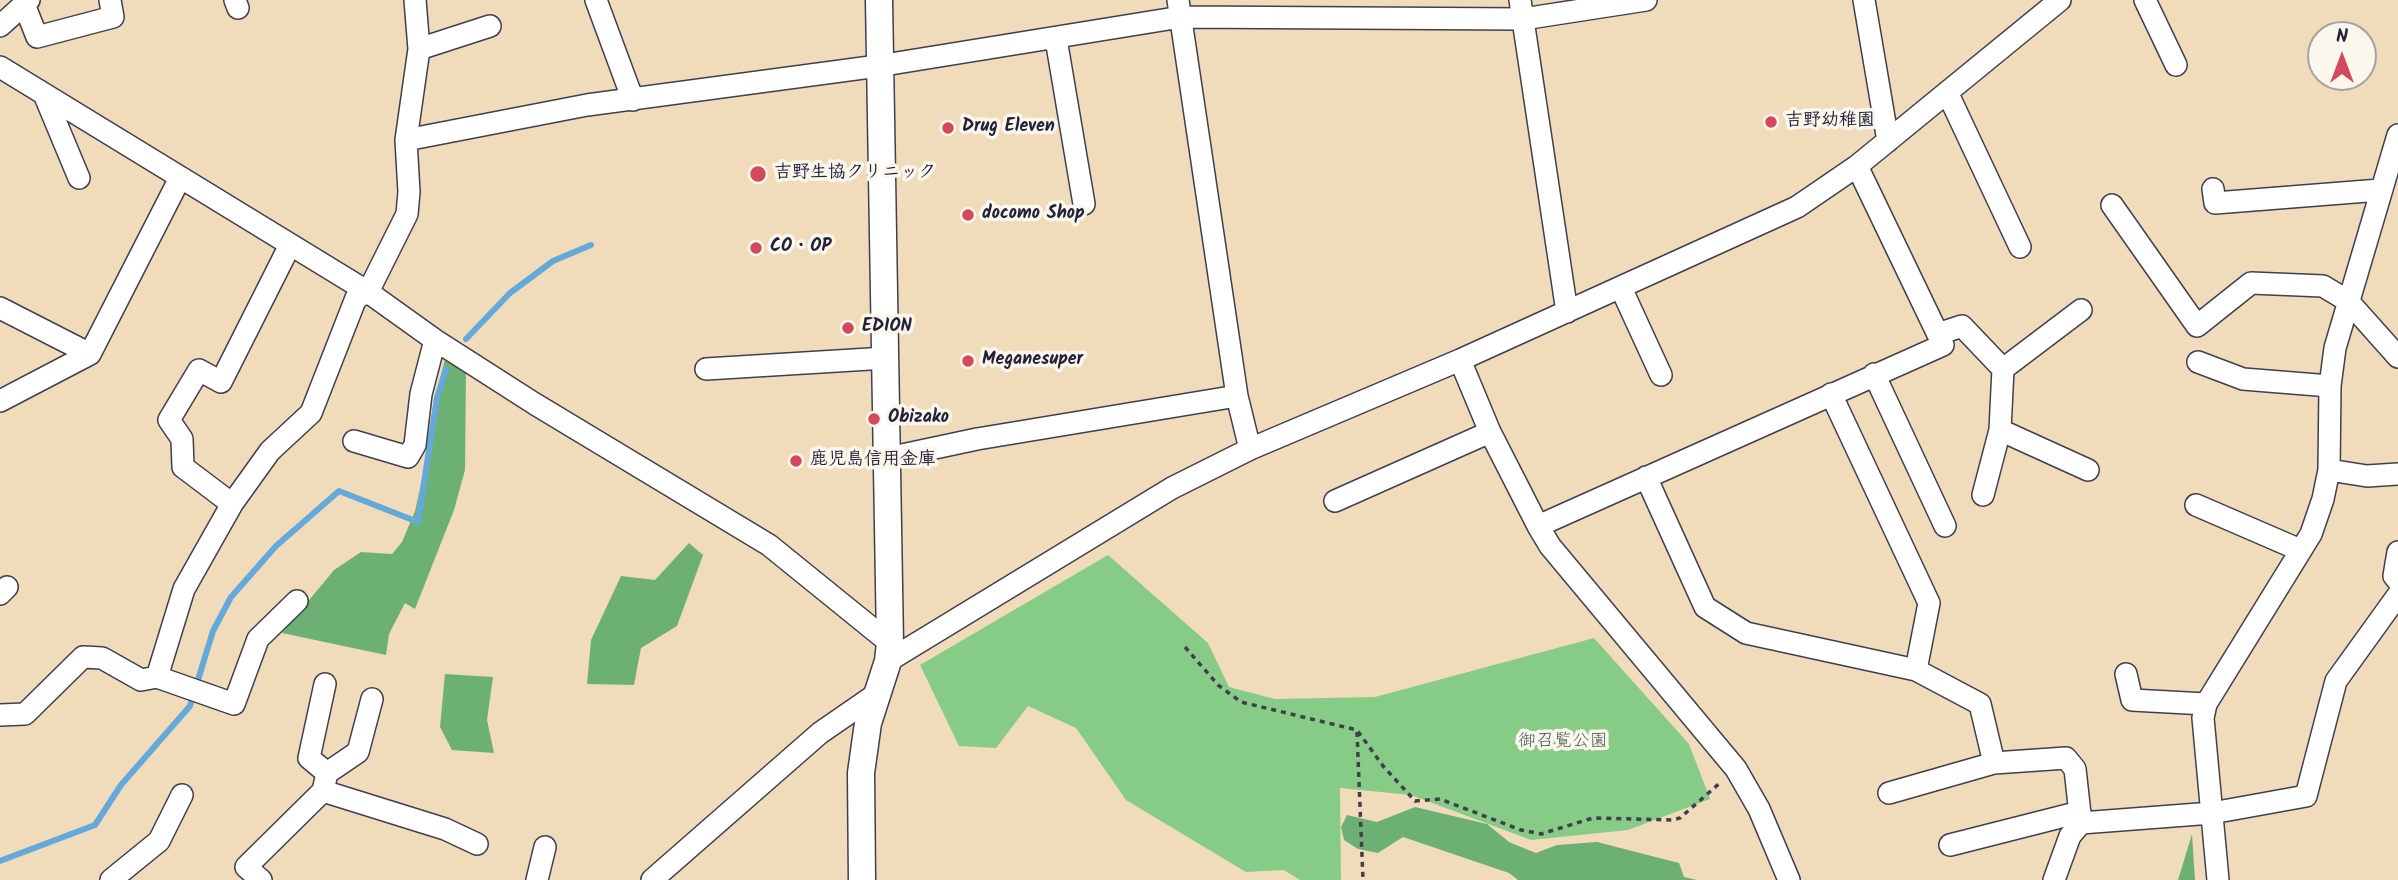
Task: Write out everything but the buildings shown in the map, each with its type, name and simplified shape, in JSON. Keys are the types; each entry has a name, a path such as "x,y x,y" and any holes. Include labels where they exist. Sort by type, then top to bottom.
{"main road":[{"path":"862,880 861,773 868,723 889,652 879,0"}],"street":[{"path":"0,26 27,2 37,37 113,17 110,0"},
{"path":"157,677 184,589 232,504 270,451 311,413 356,298 368,292 407,214 409,192 405,140 419,49 415,0"},
{"path":"596,0 633,100"},
{"path":"405,140 587,104 633,100 1056,39 1179,9 1521,10 1646,0"},
{"path":"1864,0 1888,141"},
{"path":"0,67 368,292 435,340 769,545 889,652 1172,488 1250,449 1461,360 1797,207 1857,166 2060,0"},
{"path":"2145,0 2176,65"},
{"path":"1179,9 1237,396 1250,449"},
{"path":"1521,10 1567,312"},
{"path":"419,49 490,26"},
{"path":"1056,39 1084,204"},
{"path":"44,94 79,178"},
{"path":"1948,94 2020,247"},
{"path":"2218,880 2203,718 2206,704 2311,534 2329,470 2330,386 2335,348 2398,135"},
{"path":"1538,526 1943,345 1857,166"},
{"path":"0,401 90,355 180,178"},
{"path":"2213,189 2215,203 2381,190"},
{"path":"2112,205 2197,326 2251,283 2323,286 2348,301 2398,357"},
{"path":"232,504 183,467 182,439 169,420 199,370 221,382 290,245"},
{"path":"1621,288 1661,375"},
{"path":"0,308 90,355"},
{"path":"2003,369 2081,310"},
{"path":"1938,334 1962,326 2003,369 2000,430 1983,495"},
{"path":"354,441 408,457 415,445 421,394 435,340"},
{"path":"706,369 886,358"},
{"path":"1461,360 1490,432 1550,546 1736,769 1759,809 1788,880"},
{"path":"2198,362 2243,379 2330,386"},
{"path":"1874,374 1945,526"},
{"path":"1831,394 1929,603 1916,670"},
{"path":"888,458 976,439 1237,396"},
{"path":"2000,430 2088,470"},
{"path":"1335,501 1490,432"},
{"path":"2329,470 2367,476 2398,474"},
{"path":"1646,477 1705,607 1746,633 1916,670 1979,704 1994,764"},
{"path":"2196,505 2300,550"},
{"path":"2398,552 2394,576 2398,581"},
{"path":"1950,845 2080,817 2212,813 2306,796 2336,681 2398,595"},
{"path":"0,715 25,714 83,657 102,658 141,680 157,677 234,704 258,639 297,601"},
{"path":"2126,674 2132,700 2206,704"},
{"path":"325,684 309,758 325,782 477,844"},
{"path":"652,880 820,733 878,693"},
{"path":"261,880 246,867 325,782 358,752 372,699"},
{"path":"1889,793 1994,764 2066,758 2075,769 2080,817 2054,880"},
{"path":"111,880 159,841 182,795"},
{"path":"537,880 545,847"}],"path":[{"path":"1185,647 1218,685 1241,702 1357,730 1383,766 1415,801 1440,799 1521,830 1541,834 1593,818 1680,818 1736,769"},
{"path":"1357,730 1363,880"}],"green space":[{"path":"445,359 466,369 465,470 454,510 415,609 405,603 389,634 386,655 282,633 334,570 361,552 392,554 402,542 415,511 426,462 432,413"},
{"path":"689,543 703,555 677,626 641,648 634,685 587,684 591,640 621,576 655,580"},
{"name":"御召覧公園","path":"1108,555 1208,643 1229,687 1275,699 1375,697 1594,638 1689,744 1710,799 1628,830 1531,840 1411,795 1340,788 1341,880 1300,880 1284,870 1246,872 1126,800 1076,728 1028,706 996,748 959,746 920,665"},
{"path":"445,674 493,677 487,720 494,753 452,750 440,727"},
{"path":"1415,807 1487,824 1509,842 1536,853 1557,845 1597,842 1679,863 1684,877 1697,880 1518,880 1509,873 1403,837 1378,853 1358,849 1344,840 1341,827 1347,815 1377,822"},
{"path":"2192,834 2195,880 2178,880"}],"waterway":[{"path":"466,339 510,293 553,261 591,245"},
{"path":"0,861 95,825 121,785 190,706 213,631 231,597 276,546 339,491 418,522 437,398 446,369"}],"place":[{"name":"吉野幼稚園","path":"1771,122"},
{"name":"Drug Eleven","path":"948,128"},
{"name":"吉野生協クリニック","path":"758,174"},
{"name":"docomo Shop","path":"968,215"},
{"name":"CO・OP","path":"756,248"},
{"name":"EDION","path":"848,328"},
{"name":"Meganesuper","path":"968,361"},
{"name":"Obizako","path":"874,419"},
{"name":"鹿児島信用金庫","path":"796,461"}]}
